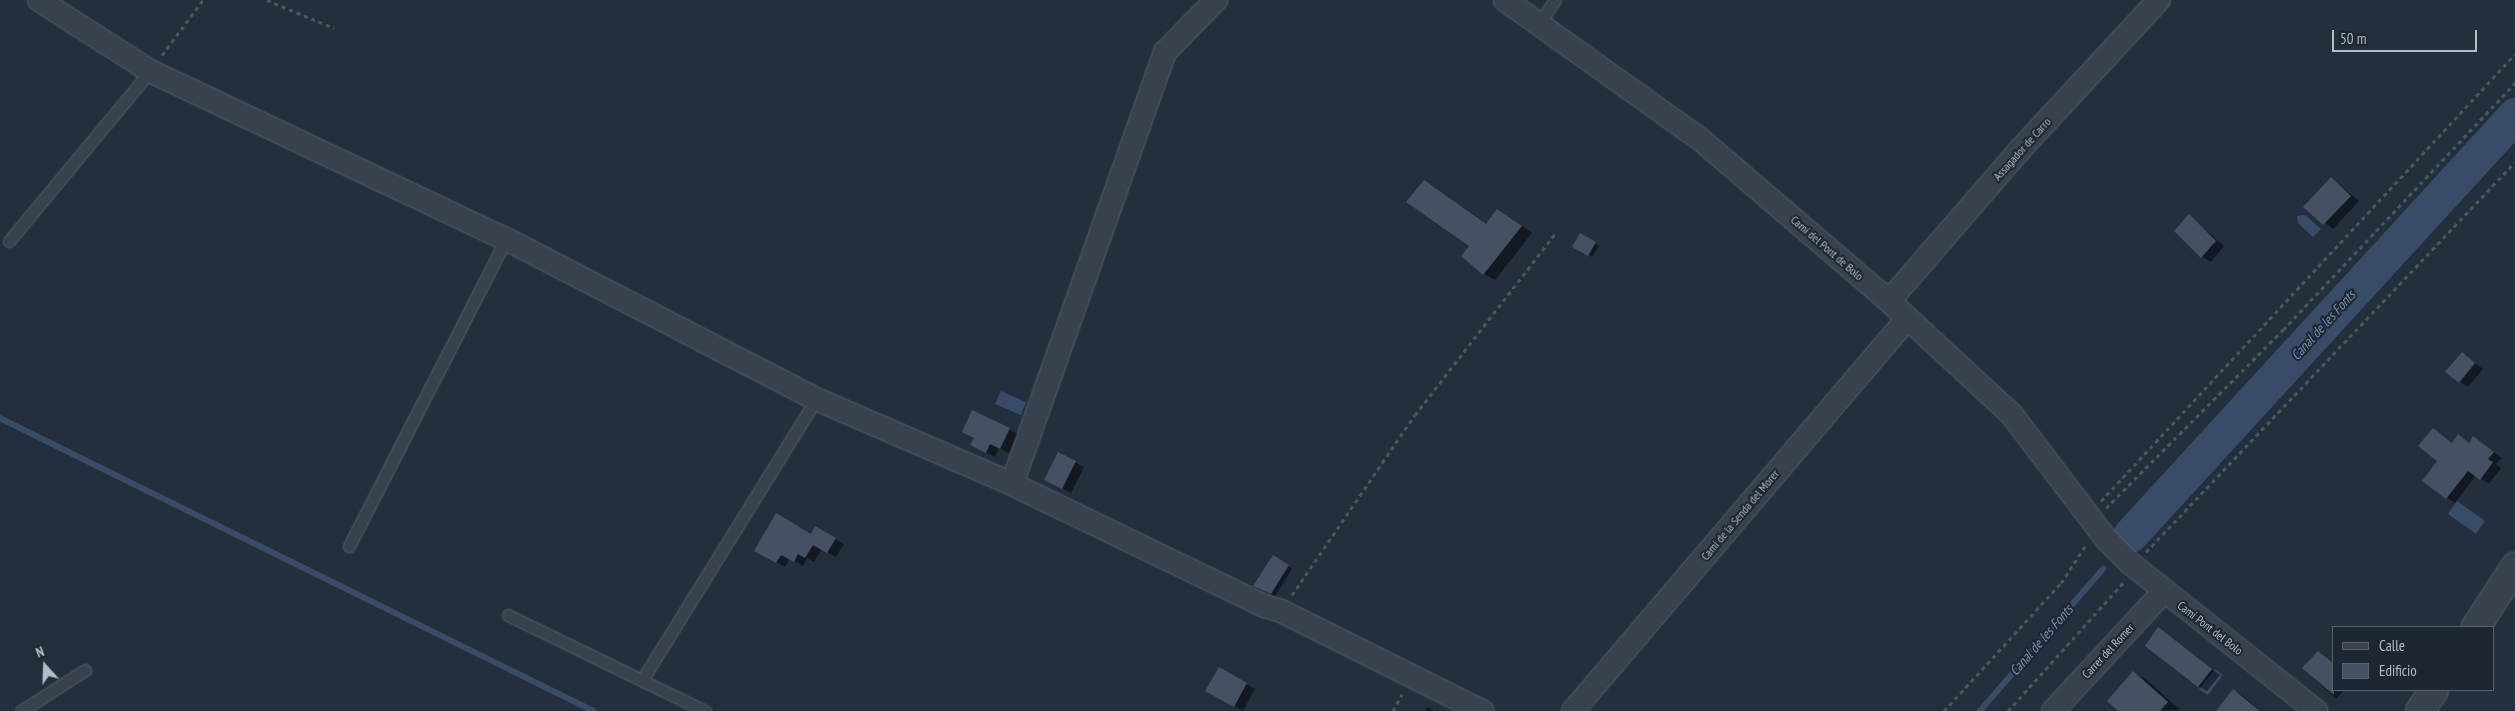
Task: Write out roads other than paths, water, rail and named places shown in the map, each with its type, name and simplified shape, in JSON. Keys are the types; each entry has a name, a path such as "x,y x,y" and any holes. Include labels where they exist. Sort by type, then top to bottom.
{"street":[{"path":"40,0 150,71 506,239 816,399 1012,484 1264,606 1281,611 1482,711"},
{"path":"1012,484 1165,52 1216,0"},
{"name":"Camí del Pont de Bolo","path":"1505,0 1700,139 1889,301 2012,415 2090,514 2107,540"},
{"name":"Assagador de Carro","path":"1889,301 2018,152 2159,0"},
{"name":"Camí de la Senda del Morer","path":"1573,711 1907,319"},
{"name":"Camí Pont del Bolo","path":"2107,540 2164,591 2316,711"},
{"path":"2480,623 2515,567"},
{"name":"Carrer del Romer","path":"2053,711 2164,591"},
{"path":"2420,711 2433,691"},
{"path":"2435,711 2445,691"}],"lane":[{"path":"1538,25 1555,0"},
{"path":"9,241 150,71"},
{"path":"349,546 506,239"},
{"path":"642,680 816,399"},
{"path":"508,615 705,711"},
{"path":"21,711 85,670"}],"water":[{"path":"2305,215 2321,229 2313,237 2298,223 2297,216"},
{"path":"1001,391 1026,402 1021,415 995,404"},
{"path":"2457,501 2485,521 2476,534 2448,514"},
{"path":"2215,669 2223,675 2208,695 2199,689"}],"waterway":[{"name":"Canal de les Fonts","path":"2130,535 2515,115"},
{"path":"0,418 594,711"},
{"name":"Canal de les Fonts","path":"1980,711 2103,569"}]}
